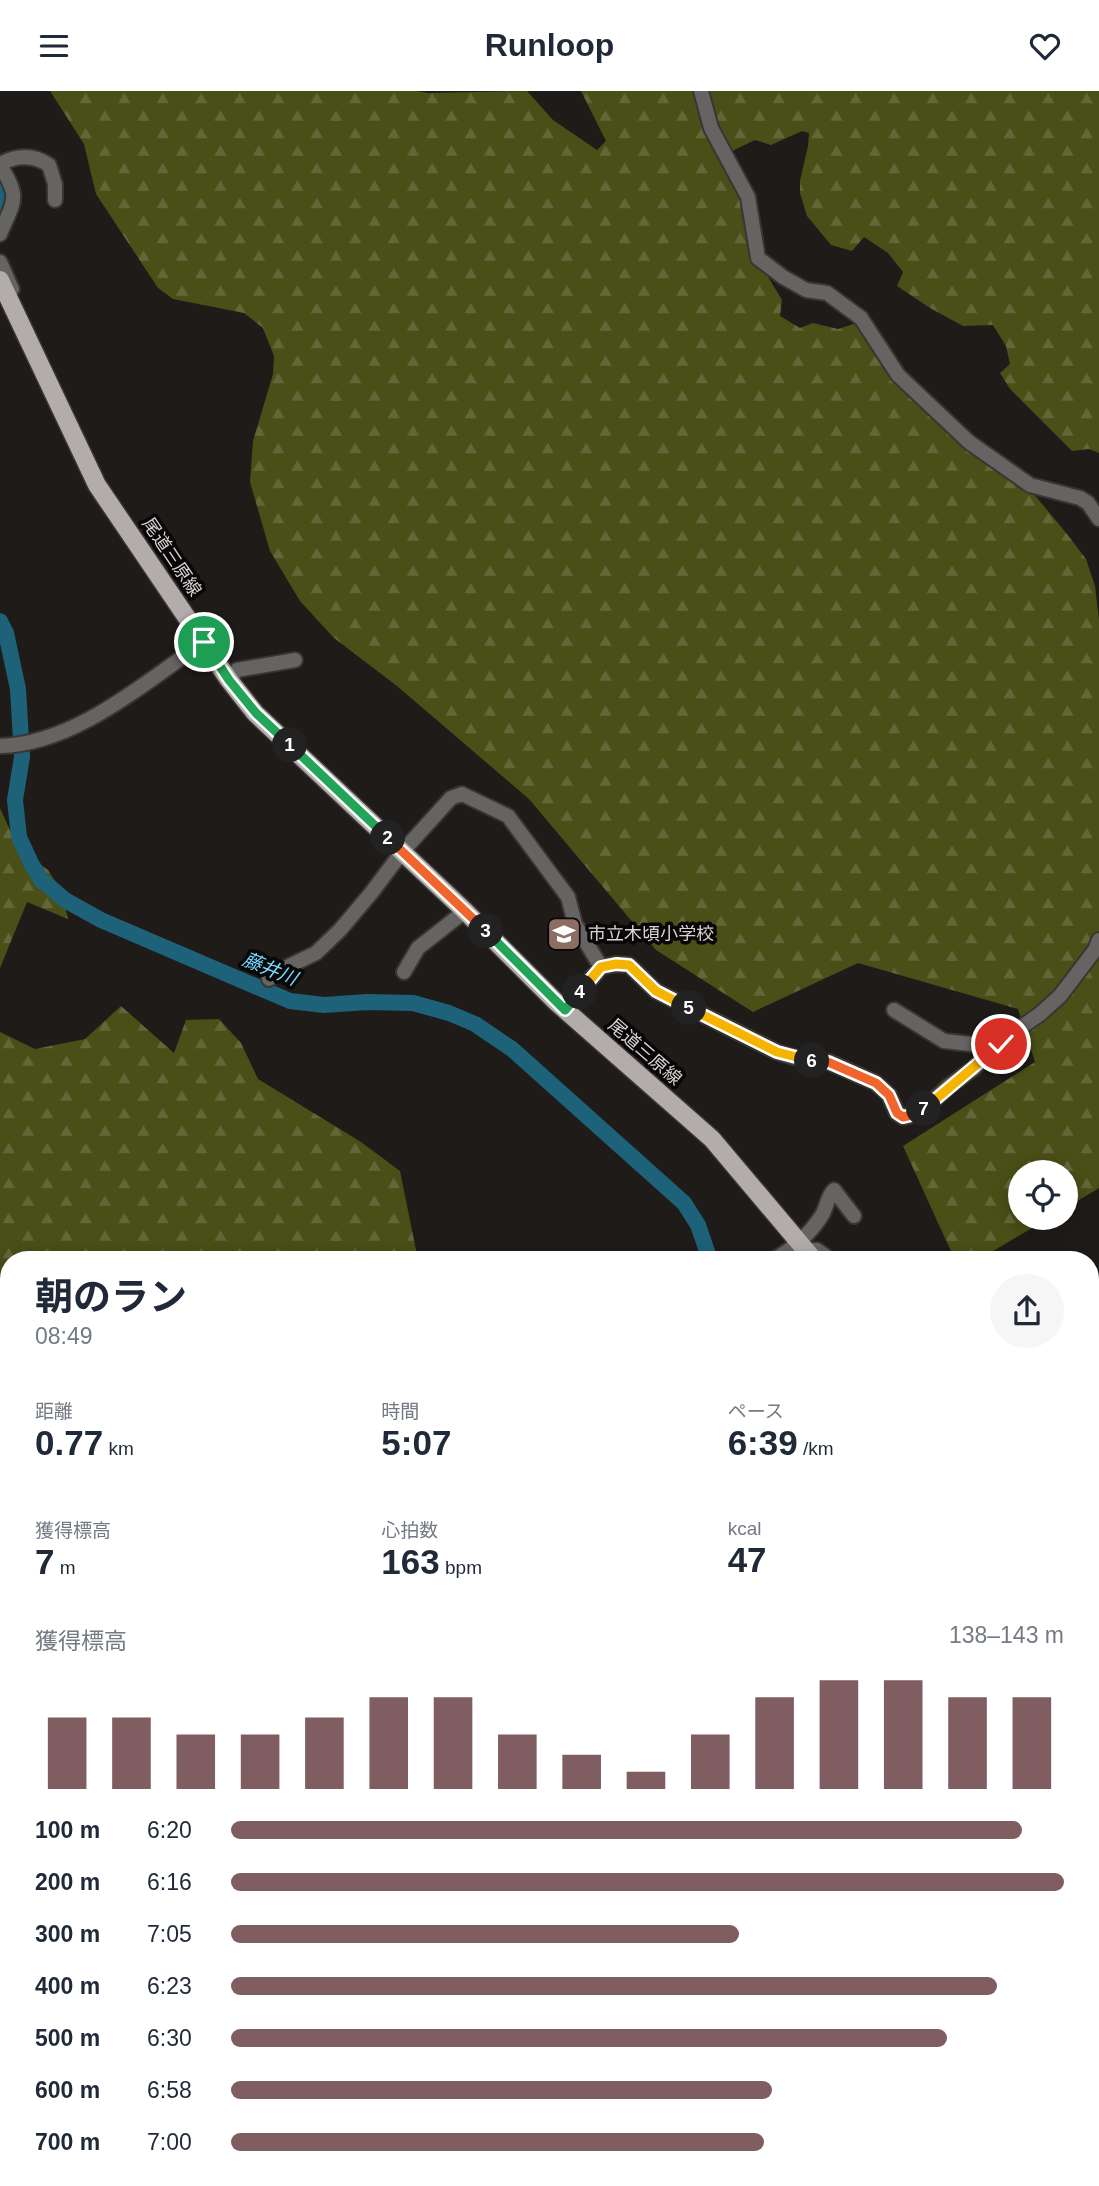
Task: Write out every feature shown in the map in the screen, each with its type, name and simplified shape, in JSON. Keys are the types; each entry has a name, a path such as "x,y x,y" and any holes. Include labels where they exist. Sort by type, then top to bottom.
{"main road":[{"name":"尾道三原線","path":"0,280 97,485 229,680 256,713 565,1010 712,1139 806,1250"}],"street":[{"path":"701,91 711,128 748,197 758,258 806,290 827,293 861,318 898,375 969,442 1030,485 1080,498 1088,503 1099,519"},
{"path":"0,233 15,194 0,165 24,156 39,158 49,165 55,184 55,200"},
{"path":"0,262 41,349 36,356"},
{"path":"0,746 38,741 78,726 204,642"},
{"path":"229,680 237,670 295,660"},
{"path":"269,979 316,953 332,938 402,852 451,799 462,794 508,816 568,897 575,924 601,967"},
{"path":"404,972 418,948 465,911"},
{"path":"565,1010 601,967 629,965 656,991 777,1052 807,1061 828,1062 876,1083 889,1095 897,1113 903,1117 920,1113 974,1068 1000,1042 1041,1014 1060,996 1095,950 1099,940"},
{"path":"894,1010 944,1041 979,1045 1000,1042"},
{"path":"806,1250 812,1230 825,1211 830,1193 834,1190 854,1216"}],"green space":[{"path":"50,91 527,91 553,120 597,150 606,141 581,91 696,91 745,202 764,270 782,300 780,316 800,328 813,323 838,329 860,322 895,379 1033,493 1086,559 1095,586 1099,620 1099,1188 1078,1201 1078,1160 1008,1160 1008,1230 1029,1230 993,1251 951,1251 903,1146 1035,1062 1018,1009 858,963 753,1012 656,950 529,799 397,686 334,638 300,601 270,551 250,482 253,441 273,374 274,356 263,328 244,313 173,299 158,288 96,194 84,144"},
{"path":"710,91 1099,91 1099,453 1089,449 1072,451 1010,389 1000,373 1010,364 1006,346 993,325 963,326 897,286 903,272 888,253 864,237 852,251 831,245 807,216 800,193 809,133 802,131 771,145 755,140 728,153 705,99"},
{"path":"0,808 18,848 48,870 62,892 68,919 27,902 0,968"},
{"path":"121,1006 174,1053 186,1020 219,1019 241,1043 258,1079 361,1142 400,1171 416,1251 0,1251 0,1032 35,1049 85,1039"}],"waterway":[{"name":"藤井川","path":"0,182 6,198 0,212"},
{"name":"藤井川","path":"0,621 6,633 18,689 22,757 15,800 19,837 42,881 65,900 101,920 290,1001 324,1005 413,1003 475,1024 512,1049 684,1203 698,1225 707,1251"}],"place":[{"name":"市立木頃小学校","path":"564,934"}],"route":[{"path":"204,642 229,680 256,713 565,1010 601,967 629,965 656,991 777,1052 807,1061 828,1062 876,1083 889,1095 897,1113 903,1117 920,1113 1001,1044"}]}
